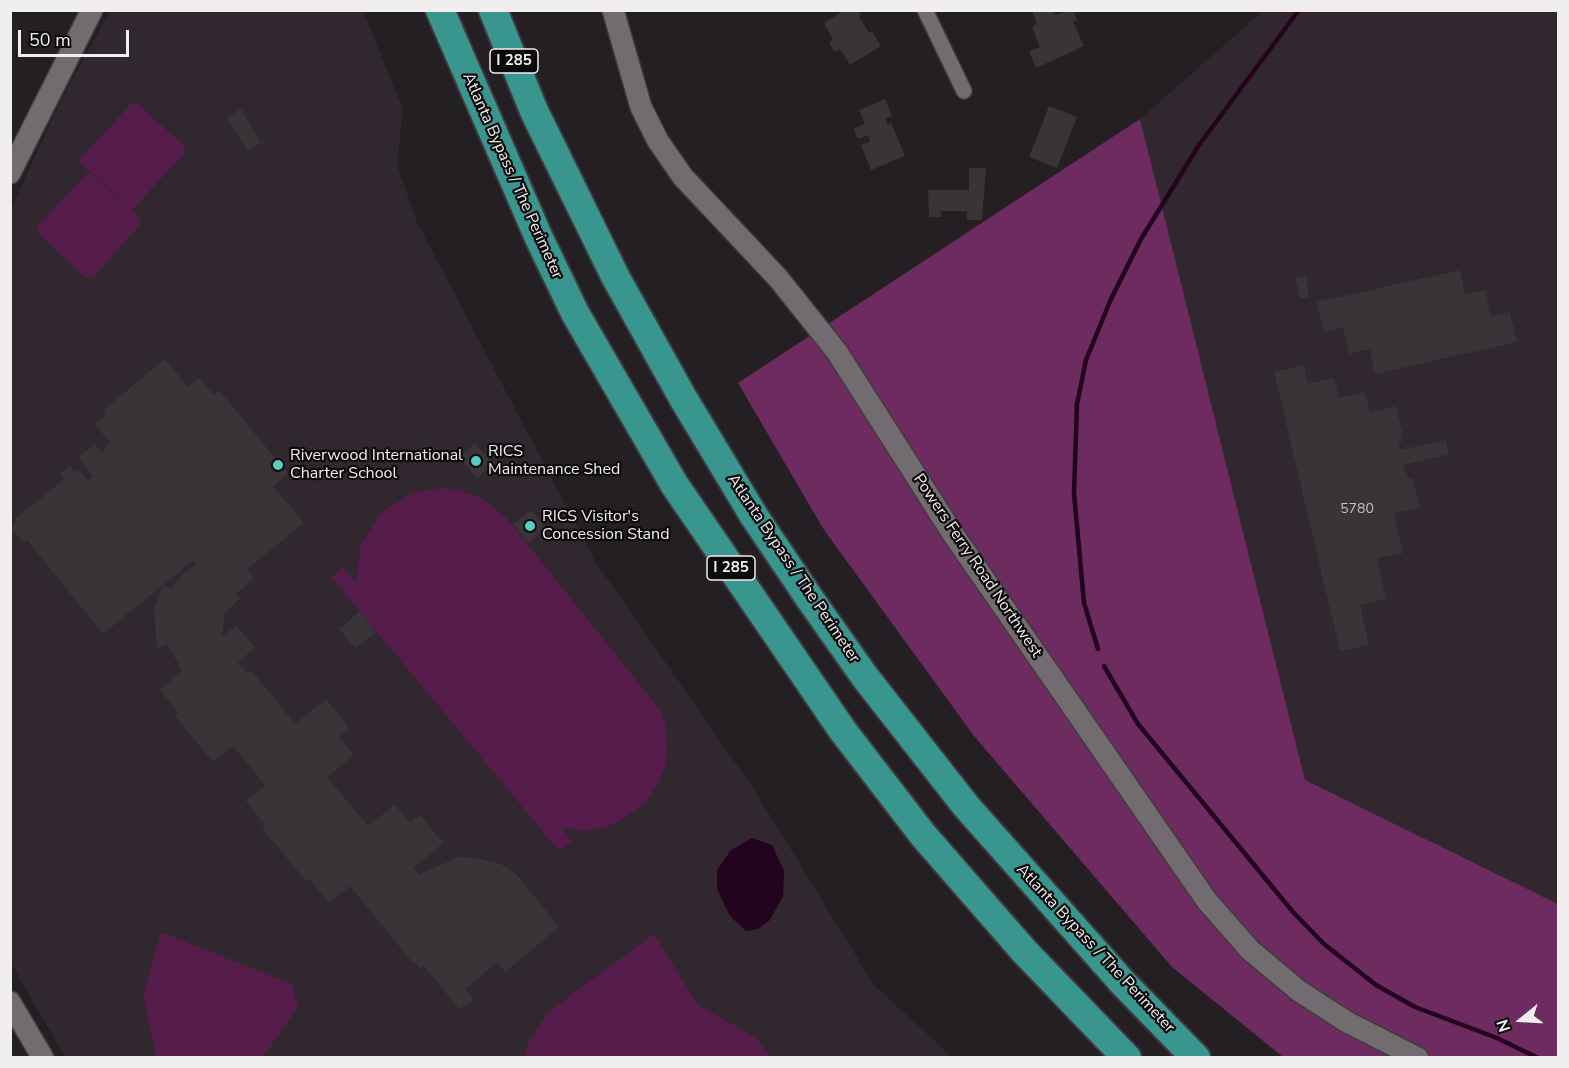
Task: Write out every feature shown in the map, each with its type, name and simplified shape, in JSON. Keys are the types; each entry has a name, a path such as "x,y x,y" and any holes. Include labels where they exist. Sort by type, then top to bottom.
{"highway":[{"name":"Atlanta Bypass / The Perimeter","path":"440,10 539,238 575,313 674,484 843,731 923,835 1024,951 1127,1058"},
{"name":"Atlanta Bypass / The Perimeter","path":"494,10 534,111 616,278 688,408 754,516 865,677 966,806 1123,983 1196,1058"}],"street":[{"path":"10,173 92,10"},
{"name":"Powers Ferry Road Northwest","path":"613,10 641,107 658,141 683,177 778,278 837,351 953,534 1207,901 1250,950 1299,991 1347,1022 1418,1058"},
{"path":"925,10 964,91"},
{"path":"10,1002 43,1058"}],"shaded area":[{"name":"Riverwood International Charter School","path":"110,11 363,11 403,109 397,165 416,220 595,561 755,791 874,985 952,1057 65,1057 11,963 10,211 61,100"},
{"path":"1263,11 1558,11 1558,904 1305,780 1140,119"},
{"path":"131,104 138,104 185,147 185,153 132,210 140,217 140,224 93,278 86,278 38,233 38,226 88,172 129,207 78,161"},
{"path":"1140,119 1305,780 1558,904 1558,1057 1283,1057 1172,967 974,736 824,530 738,383"},
{"path":"441,488 455,489 481,498 505,516 661,711 666,727 665,768 657,786 644,804 621,820 603,828 586,831 561,827 572,841 559,851 331,577 343,567 356,582 361,544 381,513 412,493"},
{"path":"752,838 772,845 784,871 783,896 770,920 758,929 746,931 730,916 717,889 717,870 731,850"},
{"path":"161,932 292,984 298,1007 263,1057 156,1057 143,995"},
{"path":"654,934 698,1005 755,1037 771,1057 524,1057 528,1044 548,1012"}],"building":[{"path":"845,10 859,10 861,15 859,17 869,33 872,31 881,46 850,65 840,49 834,52 829,42 833,40 824,23"},
{"path":"1032,10 1053,10 1055,15 1073,10 1077,20 1073,22 1084,46 1036,68 1029,51 1040,47 1032,27 1037,24"},
{"path":"885,99 892,116 885,119 888,125 891,123 905,156 871,170 861,145 870,142 868,135 858,139 853,129 865,124 859,110"},
{"path":"1049,106 1077,117 1057,168 1029,157"},
{"path":"241,109 261,143 247,151 227,117"},
{"path":"969,168 986,168 982,220 967,220 967,211 941,211 941,217 929,217 928,190 969,190"},
{"path":"1460,270 1465,295 1485,290 1491,317 1510,312 1517,342 1375,374 1370,349 1349,354 1343,327 1324,332 1317,302"},
{"path":"1306,275 1309,297 1300,298 1295,278"},
{"path":"165,359 188,387 200,378 213,395 219,390 288,474 273,486 304,523 247,569 253,579 236,594 240,598 225,613 222,636 237,626 255,648 238,662 247,673 251,670 295,724 326,699 349,728 339,737 354,755 327,777 368,826 395,805 410,823 420,815 443,843 414,868 419,874 460,857 477,858 501,864 517,875 559,927 505,972 497,962 465,989 474,999 460,1010 424,966 420,968 415,962 413,963 350,886 329,903 309,879 306,881 262,828 265,825 246,801 265,785 233,746 213,762 174,715 178,712 160,690 182,671 168,645 157,648 154,609 163,585 171,589 184,573 197,564 193,560 103,634 27,540 24,543 10,528 16,522 14,520 64,479 60,474 70,465 74,473 79,470 88,481 93,477 79,457 95,444 102,452 110,443 95,424 106,415 102,411"},
{"path":"1304,365 1308,384 1334,378 1339,398 1365,392 1370,412 1396,406 1403,435 1400,435 1402,442 1398,443 1400,450 1446,440 1449,454 1403,465 1409,479 1413,478 1420,507 1394,513 1403,553 1377,559 1386,599 1360,605 1369,645 1340,651 1274,372"},
{"name":"RICS Maintenance Shed","path":"475,443 493,464 477,478 459,457"},
{"name":"RICS Visitor's Concession Stand","path":"531,510 546,528 528,543 513,524"},
{"path":"360,611 376,632 355,648 339,629"}],"waterway":[{"path":"1098,649 1084,603 1074,493 1077,404 1086,360 1111,299 1141,239 1199,145 1299,10"},
{"path":"1104,666 1138,724 1293,912 1324,944 1376,985 1415,1007 1497,1038 1538,1058"}],"place":[{"name":"RICS Maintenance Shed","path":"476,461"},
{"name":"Riverwood International Charter School","path":"278,465"},
{"name":"RICS Visitor's Concession Stand","path":"530,526"}]}
